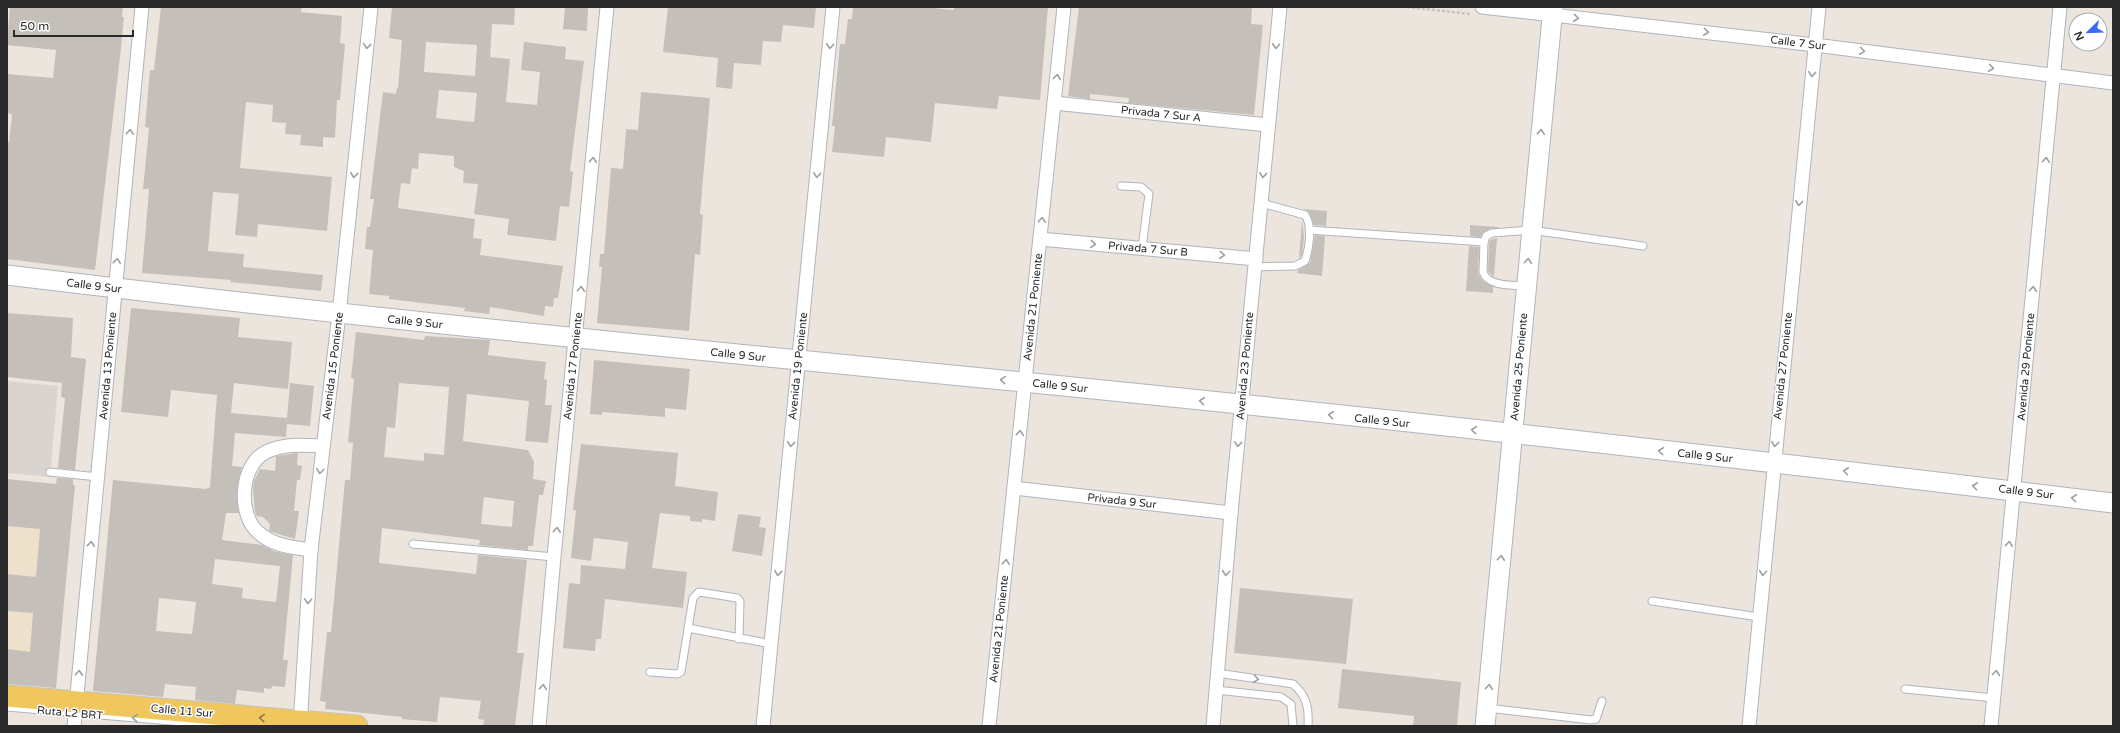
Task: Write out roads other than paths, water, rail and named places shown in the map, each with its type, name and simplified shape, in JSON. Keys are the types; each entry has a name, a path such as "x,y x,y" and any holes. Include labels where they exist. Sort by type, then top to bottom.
{"main road":[{"name":"Calle 11 Sur","path":"7,696 75,714 358,726"}],"street":[{"name":"Avenida 13 Poniente","path":"75,714 142,7"},
{"name":"Avenida 15 Poniente","path":"300,724 310,550 340,314 371,7"},
{"name":"Avenida 17 Poniente","path":"540,726 554,557 607,7"},
{"name":"Avenida 19 Poniente","path":"763,726 833,7"},
{"name":"Avenida 21 Poniente","path":"989,726 1064,7"},
{"name":"Avenida 23 Poniente","path":"1213,726 1231,513 1280,7"},
{"name":"Calle 7 Sur","path":"1482,7 1552,11 2113,83"},
{"name":"Avenida 27 Poniente","path":"1749,726 1773,463 1819,7"},
{"name":"Avenida 29 Poniente","path":"1991,726 2060,7"},
{"name":"Avenida 25 Poniente","path":"1486,717 1552,11"},
{"name":"Privada 7 Sur A","path":"1054,103 1268,125"},
{"name":"Privada 7 Sur B","path":"1040,239 1142,248 1255,263"},
{"name":"Calle 9 Sur","path":"7,275 340,314 799,361 1026,382 1242,405 1773,463 2113,503"},
{"path":"310,550 276,544 258,532 246,514 244,490 251,467 264,453 287,445 323,446"},
{"name":"Privada 9 Sur","path":"1014,488 1231,513"}],"lane":[{"path":"1121,186 1141,187 1149,194 1142,248"},
{"path":"1255,263 1301,265 1307,256 1309,220 1305,215 1261,203"},
{"path":"1309,230 1484,242"},
{"path":"1526,286 1493,282 1485,277 1483,272 1484,242 1486,236 1531,230 1643,246"},
{"path":"50,472 98,477"},
{"path":"413,544 554,557"},
{"path":"650,672 677,674 680,672 695,594 699,592 737,598 741,604 739,639"},
{"path":"1652,601 1759,617"},
{"path":"688,628 771,644"},
{"path":"1217,673 1293,684 1301,691 1307,702 1308,726"},
{"path":"1905,689 1994,698"},
{"path":"1216,690 1281,697 1291,704 1293,726"},
{"path":"1486,717 1591,720 1596,719 1602,701"},
{"name":"Ruta L2 BRT","path":"7,707 229,726"}]}
